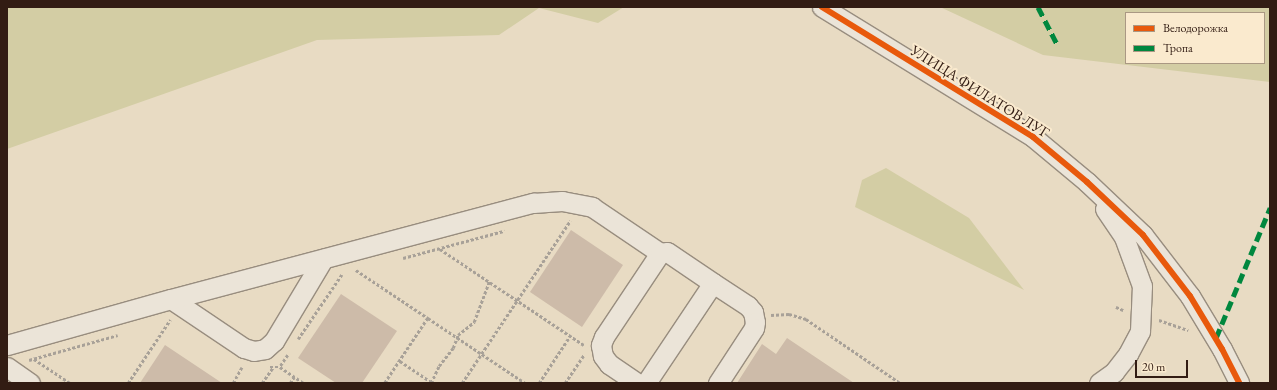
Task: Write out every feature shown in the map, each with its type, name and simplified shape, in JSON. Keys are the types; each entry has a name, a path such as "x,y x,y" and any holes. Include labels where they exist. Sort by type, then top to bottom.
{"street":[{"name":"УЛИЦА ФИЛАТОВ ЛУГ","path":"822,7 1033,137 1087,182 1143,235 1190,296 1216,338 1239,383"},
{"name":"УЛИЦА ФИЛАТОВ ЛУГ","path":"1087,182 1124,237 1142,286 1140,332 1128,354 1114,372 1099,383"},
{"path":"7,345 170,298 533,203 549,201 573,203 592,207 660,253 667,252 748,306 755,317 754,328 723,381"},
{"path":"636,383 596,353 602,345 604,337 660,253"},
{"path":"170,298 244,348 254,351 265,349 274,341 323,259"},
{"path":"646,383 713,283"},
{"path":"7,367 30,383"}],"path":[{"path":"462,383 573,216"},
{"path":"402,258 508,230"},
{"path":"440,249 596,353 565,383"},
{"path":"335,275 364,268"},
{"path":"356,270 526,383"},
{"path":"296,342 342,274"},
{"path":"400,361 432,383 439,366 453,348 457,337 474,322 489,282"},
{"path":"1116,307 1216,338"},
{"path":"162,322 191,313"},
{"path":"755,317 789,314 806,319 900,383"},
{"path":"385,383 428,318"},
{"path":"128,383 170,320"},
{"path":"25,361 124,333"},
{"path":"539,383 570,336"},
{"path":"292,348 280,367 304,383"},
{"path":"34,359 70,383"},
{"path":"262,383 272,367"},
{"path":"290,383 294,376"}],"shaded area":[{"path":"7,7 624,7 598,23 539,8 499,35 317,40 7,149"},
{"path":"940,7 1270,7 1270,82 1043,55"},
{"path":"886,168 969,218 1024,290 855,207 862,180"}],"building":[{"path":"571,230 623,265 582,327 530,292"},
{"path":"341,294 397,331 362,383 336,383 298,358"},
{"path":"787,338 854,383 737,383 762,344 776,354"},
{"path":"165,345 222,383 140,383"}],"marked path":[{"path":"1038,7 1057,44"},
{"path":"1216,338 1270,208"}],"cycle path":[{"path":"822,7 1033,137 1087,182 1143,235 1190,296 1222,349 1239,383"}]}
